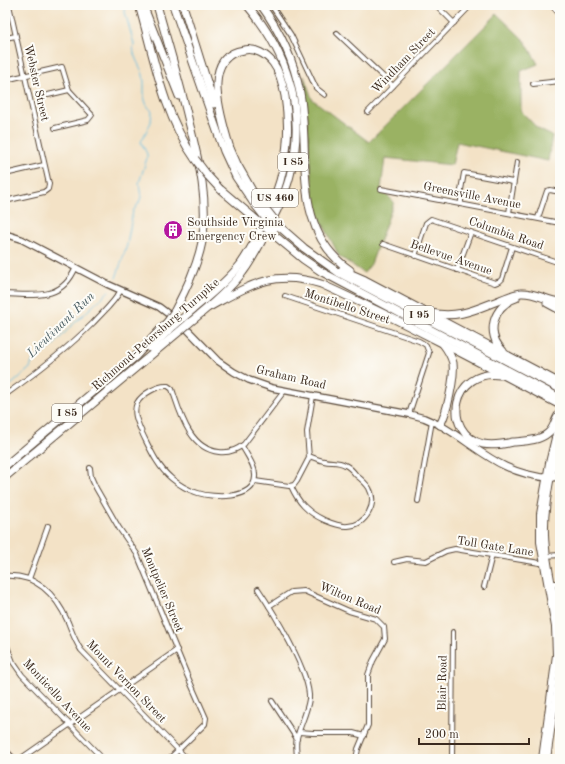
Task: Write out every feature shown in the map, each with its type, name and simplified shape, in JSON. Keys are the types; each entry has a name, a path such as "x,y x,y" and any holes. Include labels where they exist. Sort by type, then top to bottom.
{"highway":[{"path":"139,5 160,82 172,117 183,141 208,176 220,189 253,218 276,230"},
{"path":"143,5 181,100 195,145"},
{"name":"Richmond-Petersburg Turnpike","path":"5,466 122,368 149,343 174,312 196,266 204,229 203,186 185,100 157,5"},
{"name":"I 95","path":"173,5 224,151 236,177 253,202 276,230 297,251 322,272 550,396 560,398"},
{"name":"I 95","path":"183,5 218,117 236,164 276,230 290,236 314,256 339,273 558,385"},
{"name":"Richmond-Petersburg Turnpike","path":"5,477 209,307 240,275 258,250 280,205 288,182 293,162 295,118 294,101 288,77 275,44 260,21 247,5"},
{"path":"261,5 283,41 298,83 303,117 308,206 314,225 333,255 344,266 365,280"},
{"name":"US 460","path":"122,368 138,358 219,288 240,265 251,248 266,218 280,183 286,157 286,105 284,90 273,63 266,56 256,51 242,50 233,53 225,60 219,71 216,85 217,101 230,149"},
{"path":"290,236 299,240 320,256 341,269 365,280 509,356 558,385"},
{"path":"209,307 235,292 260,282 275,279 298,279 321,284 506,376 550,396 560,405"},
{"path":"359,292 420,332"},
{"path":"422,310 445,315 458,314 520,293 531,294 560,302"},
{"path":"509,356 497,345 493,331 496,315 503,305 514,299 526,297 553,305 560,310"},
{"path":"440,425 445,415 453,370 452,359 442,343"},
{"path":"506,376 480,376 470,382 458,398 458,420 463,430 474,440 492,445 540,438 550,431 560,413"},
{"path":"549,478 556,476 560,472"}],"main road":[{"path":"553,5 560,13"},
{"name":"Graham Road","path":"5,234 21,239 121,290 148,302 169,314 190,332 218,361 234,372 260,384 313,396 409,414 432,421 481,454 499,464 521,473 549,478"},
{"path":"542,759 556,664 558,640 545,556 545,517 549,478 560,418"},
{"path":"549,478 560,438"},
{"path":"546,564 552,583 560,632"},
{"path":"547,759 558,700 560,668"},
{"path":"5,751 13,759"}],"street":[{"name":"Webster Street","path":"5,201 42,192 47,190 49,184 9,5"},
{"path":"271,5 291,35 316,88 325,95"},
{"path":"436,5 454,23"},
{"name":"Windham Street","path":"368,112 471,5"},
{"path":"337,32 393,86"},
{"path":"5,38 16,36"},
{"path":"5,80 62,67 69,90 91,112 91,117 88,120 55,128"},
{"path":"533,84 560,80"},
{"path":"48,95 69,90"},
{"path":"509,213 517,162"},
{"path":"5,174 44,165"},
{"path":"461,204 461,190 464,173 513,182"},
{"name":"Greensville Avenue","path":"381,189 560,223"},
{"path":"538,218 546,193 549,190 560,192"},
{"name":"Columbia Road","path":"415,256 427,221 431,219 560,263"},
{"path":"457,270 470,232"},
{"name":"Bellevue Avenue","path":"383,244 495,283 501,280 512,247"},
{"path":"5,294 44,295 53,293 67,282 76,267"},
{"path":"5,394 64,350 113,302 121,290"},
{"name":"Montibello Street","path":"285,296 426,345 429,353 409,414"},
{"path":"242,446 254,469 255,480 252,487 244,493 226,496 197,493 184,487 165,472 152,453 138,424 136,409 141,398 154,389 165,385 170,387 193,438 202,446 211,451 222,452 233,450 242,446 285,390"},
{"path":"255,480 291,486 297,481 309,456 307,432 313,396"},
{"path":"418,501 432,421"},
{"path":"291,486 302,505 310,513 317,516 343,526 352,526 367,516 372,502 370,491 366,483 343,464 324,462 309,456"},
{"name":"Montpelier Street","path":"90,468 91,477 96,488 119,528 137,554 176,650 206,718 205,724 178,750"},
{"path":"29,579 48,526"},
{"name":"Toll Gate Lane","path":"394,562 407,559 426,561 446,551 455,549 546,564"},
{"path":"484,587 492,555"},
{"path":"545,556 560,555"},
{"name":"Mount Vernon Street","path":"5,576 16,576 29,579 41,585 52,596 63,613 74,639 81,650 187,759"},
{"path":"552,583 560,583"},
{"path":"258,589 292,649 307,682 309,693 308,706 297,739 296,759"},
{"name":"Wilton Road","path":"269,606 291,592 304,591 349,611 372,617 382,624 385,631 385,639 373,661 368,675 368,719 356,759"},
{"name":"Blair Road","path":"452,759 453,632"},
{"name":"Monticello Avenue","path":"5,641 13,662 22,675 103,759"},
{"path":"20,759 176,650"},
{"path":"272,701 297,739"},
{"path":"299,732 353,733 364,736"},
{"path":"169,759 178,750"}],"green space":[{"path":"497,14 525,41 538,64 521,71 521,111 538,129 552,136 548,161 457,142 452,165 385,158 381,189 394,202 371,264 364,273 339,256 315,208 304,76 312,99 369,142"}],"waterway":[{"name":"Lieutinant Run","path":"116,278 127,245 133,211 139,203 141,197 139,183 147,158 147,154 141,142 151,122 152,111 146,103 143,75 135,56 133,48 134,44 123,5"},
{"name":"Lieutinant Run","path":"5,386 12,384 30,368 33,360 52,347 69,328 109,291"}],"place":[{"name":"Southside Virginia Emergency Crew","path":"173,230"}]}
